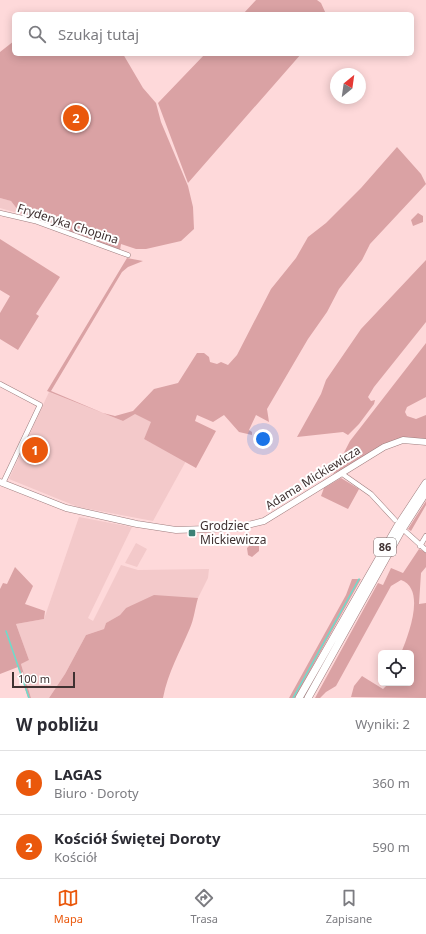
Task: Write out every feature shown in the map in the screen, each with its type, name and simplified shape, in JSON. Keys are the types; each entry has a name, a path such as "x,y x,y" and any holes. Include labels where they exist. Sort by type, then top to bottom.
{"main road":[{"name":"86","path":"299,698 397,527 426,483"},
{"name":"86","path":"308,698 401,531 426,492"}],"street":[{"name":"Fryderyka Chopina","path":"0,213 35,221 128,256"},
{"path":"0,384 40,405 1,482"},
{"name":"Adama Mickiewicza","path":"1,482 66,508 159,528 176,530 236,528 264,521 394,442 409,440 426,442"},
{"path":"342,473 371,494 395,520"},
{"path":"406,532 426,550"},
{"path":"420,546 426,536"}],"shaded area":[{"path":"256,0 317,0 321,3 325,12 245,12"},
{"path":"12,43 12,56 124,56 143,88 156,103 161,122 188,186 193,207 194,229 181,241 146,249 136,249 121,244 120,250 21,214 11,201 0,198 0,52"},
{"path":"203,56 299,56 188,183 158,103"},
{"path":"397,147 421,174 426,184 370,244 362,260 339,289 327,312 308,339 267,409 269,422 256,415 249,430 252,432 252,435 239,432 224,415 213,422 197,415 195,421 216,431 196,468 144,439 151,422 135,414 123,421 47,391 127,258 143,261 128,267 122,272 51,391 103,413 115,416 133,411 154,389 178,383 197,353 204,353 209,357 210,362 217,364 221,362 228,365 237,355 271,289 296,258 308,237 326,223 361,188"},
{"path":"0,198 11,201 21,214 0,208"},
{"path":"418,213 423,216 423,222 413,226 411,220"},
{"path":"0,239 60,277 36,314 39,316 18,350 0,339 0,313 10,296 0,290"},
{"path":"426,260 426,322 374,387 368,397 371,401 375,400 374,404 359,424 348,435 343,432 297,437 321,394 326,380 361,329"},
{"path":"426,343 426,397 407,407 405,412 407,416 416,419 426,415 426,439 408,438 333,474 350,441"},
{"path":"49,392 123,421 135,413 152,422 144,439 186,461 153,521 78,507 9,479"},
{"path":"341,478 359,489 348,509 321,496 324,488"},
{"path":"426,501 426,505 411,531 408,529"},
{"path":"79,517 132,527 88,618 93,621 121,565 138,570 209,569 208,578 198,598 180,598 126,608 120,615 106,623 104,629 86,635 65,674 49,698 31,698 21,664 29,660 16,624 44,619"},
{"path":"259,541 259,551 252,557 248,555 247,548 253,542"},
{"path":"136,543 147,549 137,567 125,563"},
{"path":"419,549 426,552 426,567 421,573 419,604 426,603 426,698 351,697 354,686 362,676 383,689 386,686 414,686 414,650 402,650 411,624 414,602 413,593 409,585 401,580 391,586 336,686 320,698 315,698 378,583 383,585 391,568 403,573"},
{"path":"15,567 33,586 25,604 45,611 44,619 16,624 29,660 21,664 31,698 28,698 18,667 0,674 0,589 3,583 7,584"},
{"path":"352,579 361,579 295,698 289,698 346,595"},
{"path":"154,595 198,598 191,625 171,671 163,698 49,698 65,674 86,635 104,629 106,623 120,615 126,608"}],"waterway":[{"path":"293,698 359,579"},
{"path":"6,631 29,698"}],"place":[{"name":"Kościół Świętej Doroty","path":"76,118"},
{"name":"LAGAS","path":"35,450"},
{"name":"Grodziec Mickiewicza","path":"192,533"}]}
